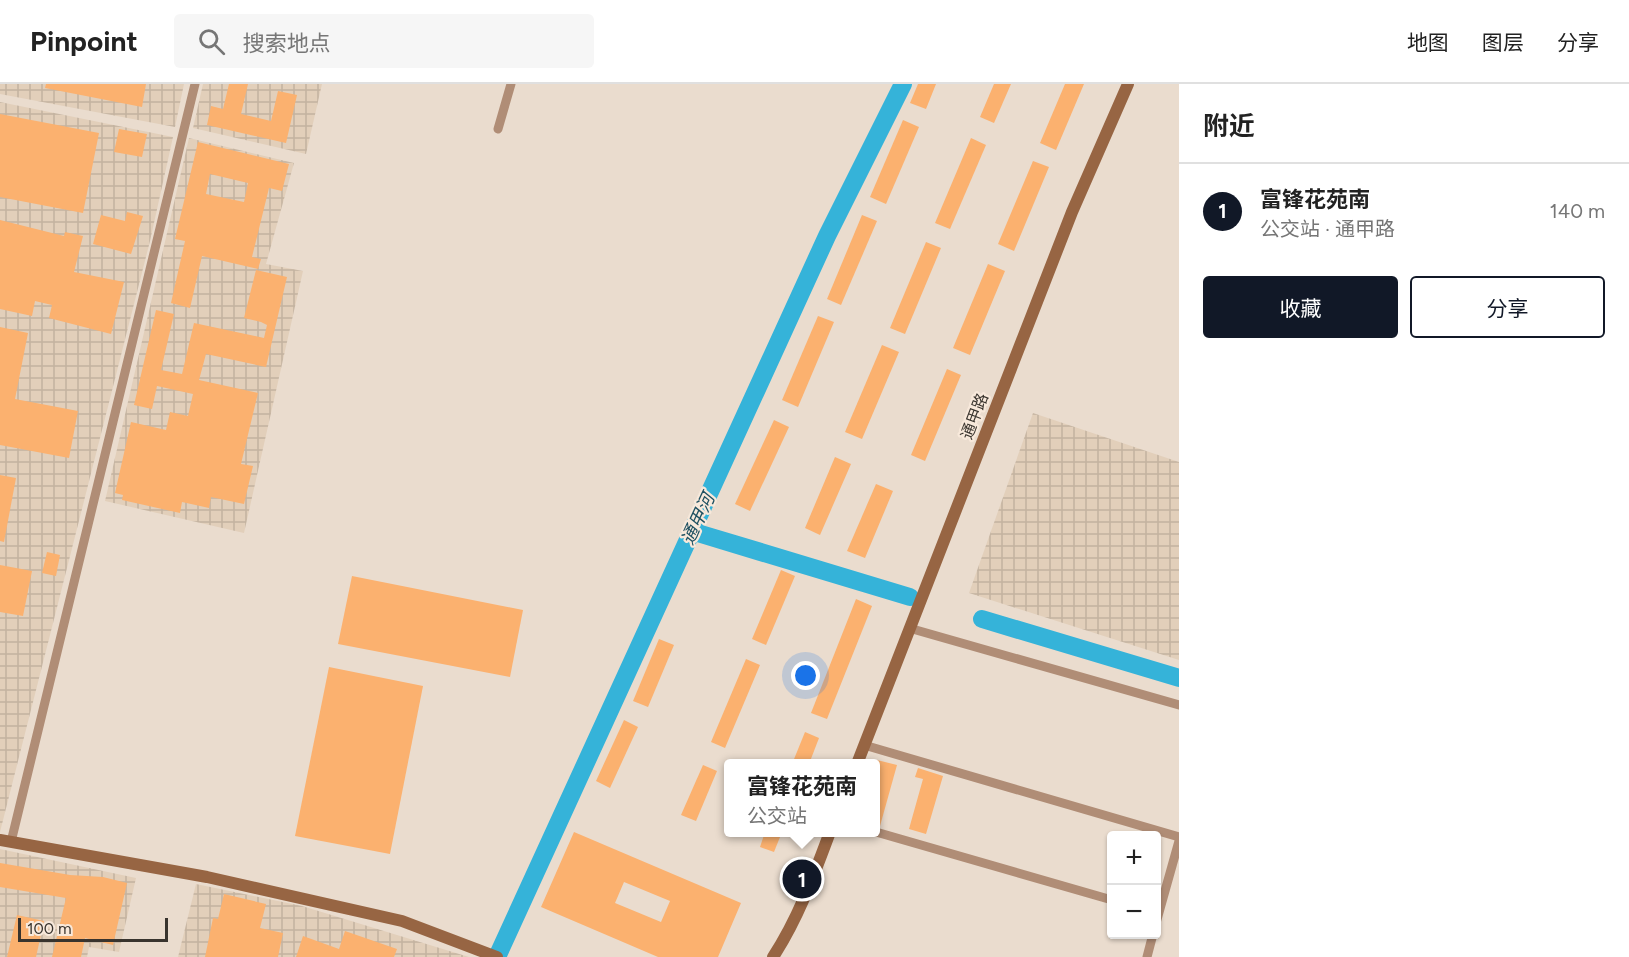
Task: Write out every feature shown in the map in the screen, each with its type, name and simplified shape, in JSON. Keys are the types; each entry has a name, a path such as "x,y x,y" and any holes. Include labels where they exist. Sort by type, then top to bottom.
{"street":[{"path":"195,84 5,841 207,877 402,921 494,956"},
{"path":"498,129 512,84"},
{"name":"通甲路","path":"859,759 1072,212 1128,84"},
{"path":"909,628 1179,705"},
{"path":"864,745 1179,839 1161,903"},
{"path":"880,833 1107,899"},
{"path":"773,957 782,944 812,883 828,837"},
{"path":"1147,957 1152,939"}],"shaded area":[{"path":"0,84 184,84 175,127 0,94"},
{"path":"203,84 322,84 306,154 193,128"},
{"path":"0,102 173,137 150,241 0,832"},
{"path":"189,138 294,163 266,264 303,271 244,533 105,501"},
{"path":"1033,413 1179,462 1179,660 969,593"},
{"path":"0,849 136,878 119,952 89,947 87,957 0,957"},
{"path":"196,884 302,906 469,957 178,957"}],"building":[{"path":"46,84 146,84 142,107 45,88"},
{"path":"229,84 248,84 241,114 271,121 278,91 297,95 286,143 207,125 211,106 223,109"},
{"path":"918,84 936,84 926,109 910,103"},
{"path":"994,84 1011,84 994,123 980,117"},
{"path":"1065,84 1084,84 1056,150 1040,143"},
{"path":"0,114 99,133 83,213 0,197"},
{"path":"903,120 919,127 886,204 870,197"},
{"path":"119,129 147,134 142,157 114,152"},
{"path":"971,138 986,145 950,229 935,223"},
{"path":"198,142 289,164 282,191 269,188 252,257 261,259 258,269 202,256 190,308 171,303 185,241 175,239","holes":["210,174 248,183 244,202 206,194"]},
{"path":"1033,161 1049,167 1014,251 998,244"},
{"path":"127,212 143,216 131,254 93,244 101,215 125,221"},
{"path":"862,215 877,221 841,305 827,299"},
{"path":"0,220 64,236 65,232 83,236 74,272 124,282 111,334 49,318 52,305 35,301 32,316 0,309"},
{"path":"926,242 941,248 905,334 890,328"},
{"path":"988,264 1005,271 970,355 953,348"},
{"path":"256,270 287,277 266,367 206,354 199,380 258,393 241,464 253,466 244,504 211,497 209,508 182,502 180,513 122,500 123,495 115,493 131,422 166,430 170,412 188,416 193,394 157,386 152,409 134,405 156,310 174,314 161,370 182,374 194,323 264,338 267,325 244,318"},
{"path":"818,316 834,322 798,407 782,400"},
{"path":"0,327 28,333 15,399 78,411 69,458 0,445"},
{"path":"882,345 899,352 862,439 845,432"},
{"path":"947,369 961,375 925,461 911,455"},
{"path":"774,420 789,427 750,511 735,504"},
{"path":"835,457 851,464 820,535 805,528"},
{"path":"0,475 16,478 4,542 0,541"},
{"path":"876,484 893,491 865,558 847,551"},
{"path":"47,552 60,555 56,576 42,573"},
{"path":"0,565 32,571 23,616 0,612"},
{"path":"781,570 795,576 766,645 752,639"},
{"path":"352,576 523,610 510,677 338,644"},
{"path":"856,599 872,606 827,719 811,713"},
{"path":"659,639 674,645 648,707 633,701"},
{"path":"746,659 760,665 725,748 711,742"},
{"path":"329,667 423,686 390,854 295,836"},
{"path":"624,720 638,727 610,788 596,781"},
{"path":"805,732 819,738 811,759 794,759"},
{"path":"880,761 897,765 880,826"},
{"path":"703,765 717,771 696,821 681,815"},
{"path":"918,768 943,776 926,834 909,829 923,779 915,777"},
{"path":"574,832 741,903 718,957 658,957 541,907","holes":["624,882 670,901 661,922 615,903"]},
{"path":"763,837 780,837 774,852 760,847"},
{"path":"0,863 70,875 103,877 127,883 113,945 85,938 81,957 52,957 66,898 0,887"},
{"path":"224,894 266,904 260,928 283,933 278,957 205,957 213,918 218,919"},
{"path":"17,915 44,921 36,957 7,957"},
{"path":"345,931 397,949 394,957 296,957 303,936 339,949"}],"waterway":[{"name":"通甲河","path":"497,957 827,236 903,84"},
{"path":"691,531 910,597"},
{"path":"982,619 1179,678"}],"place":[{"name":"富锋花苑南","path":"802,879"}]}
